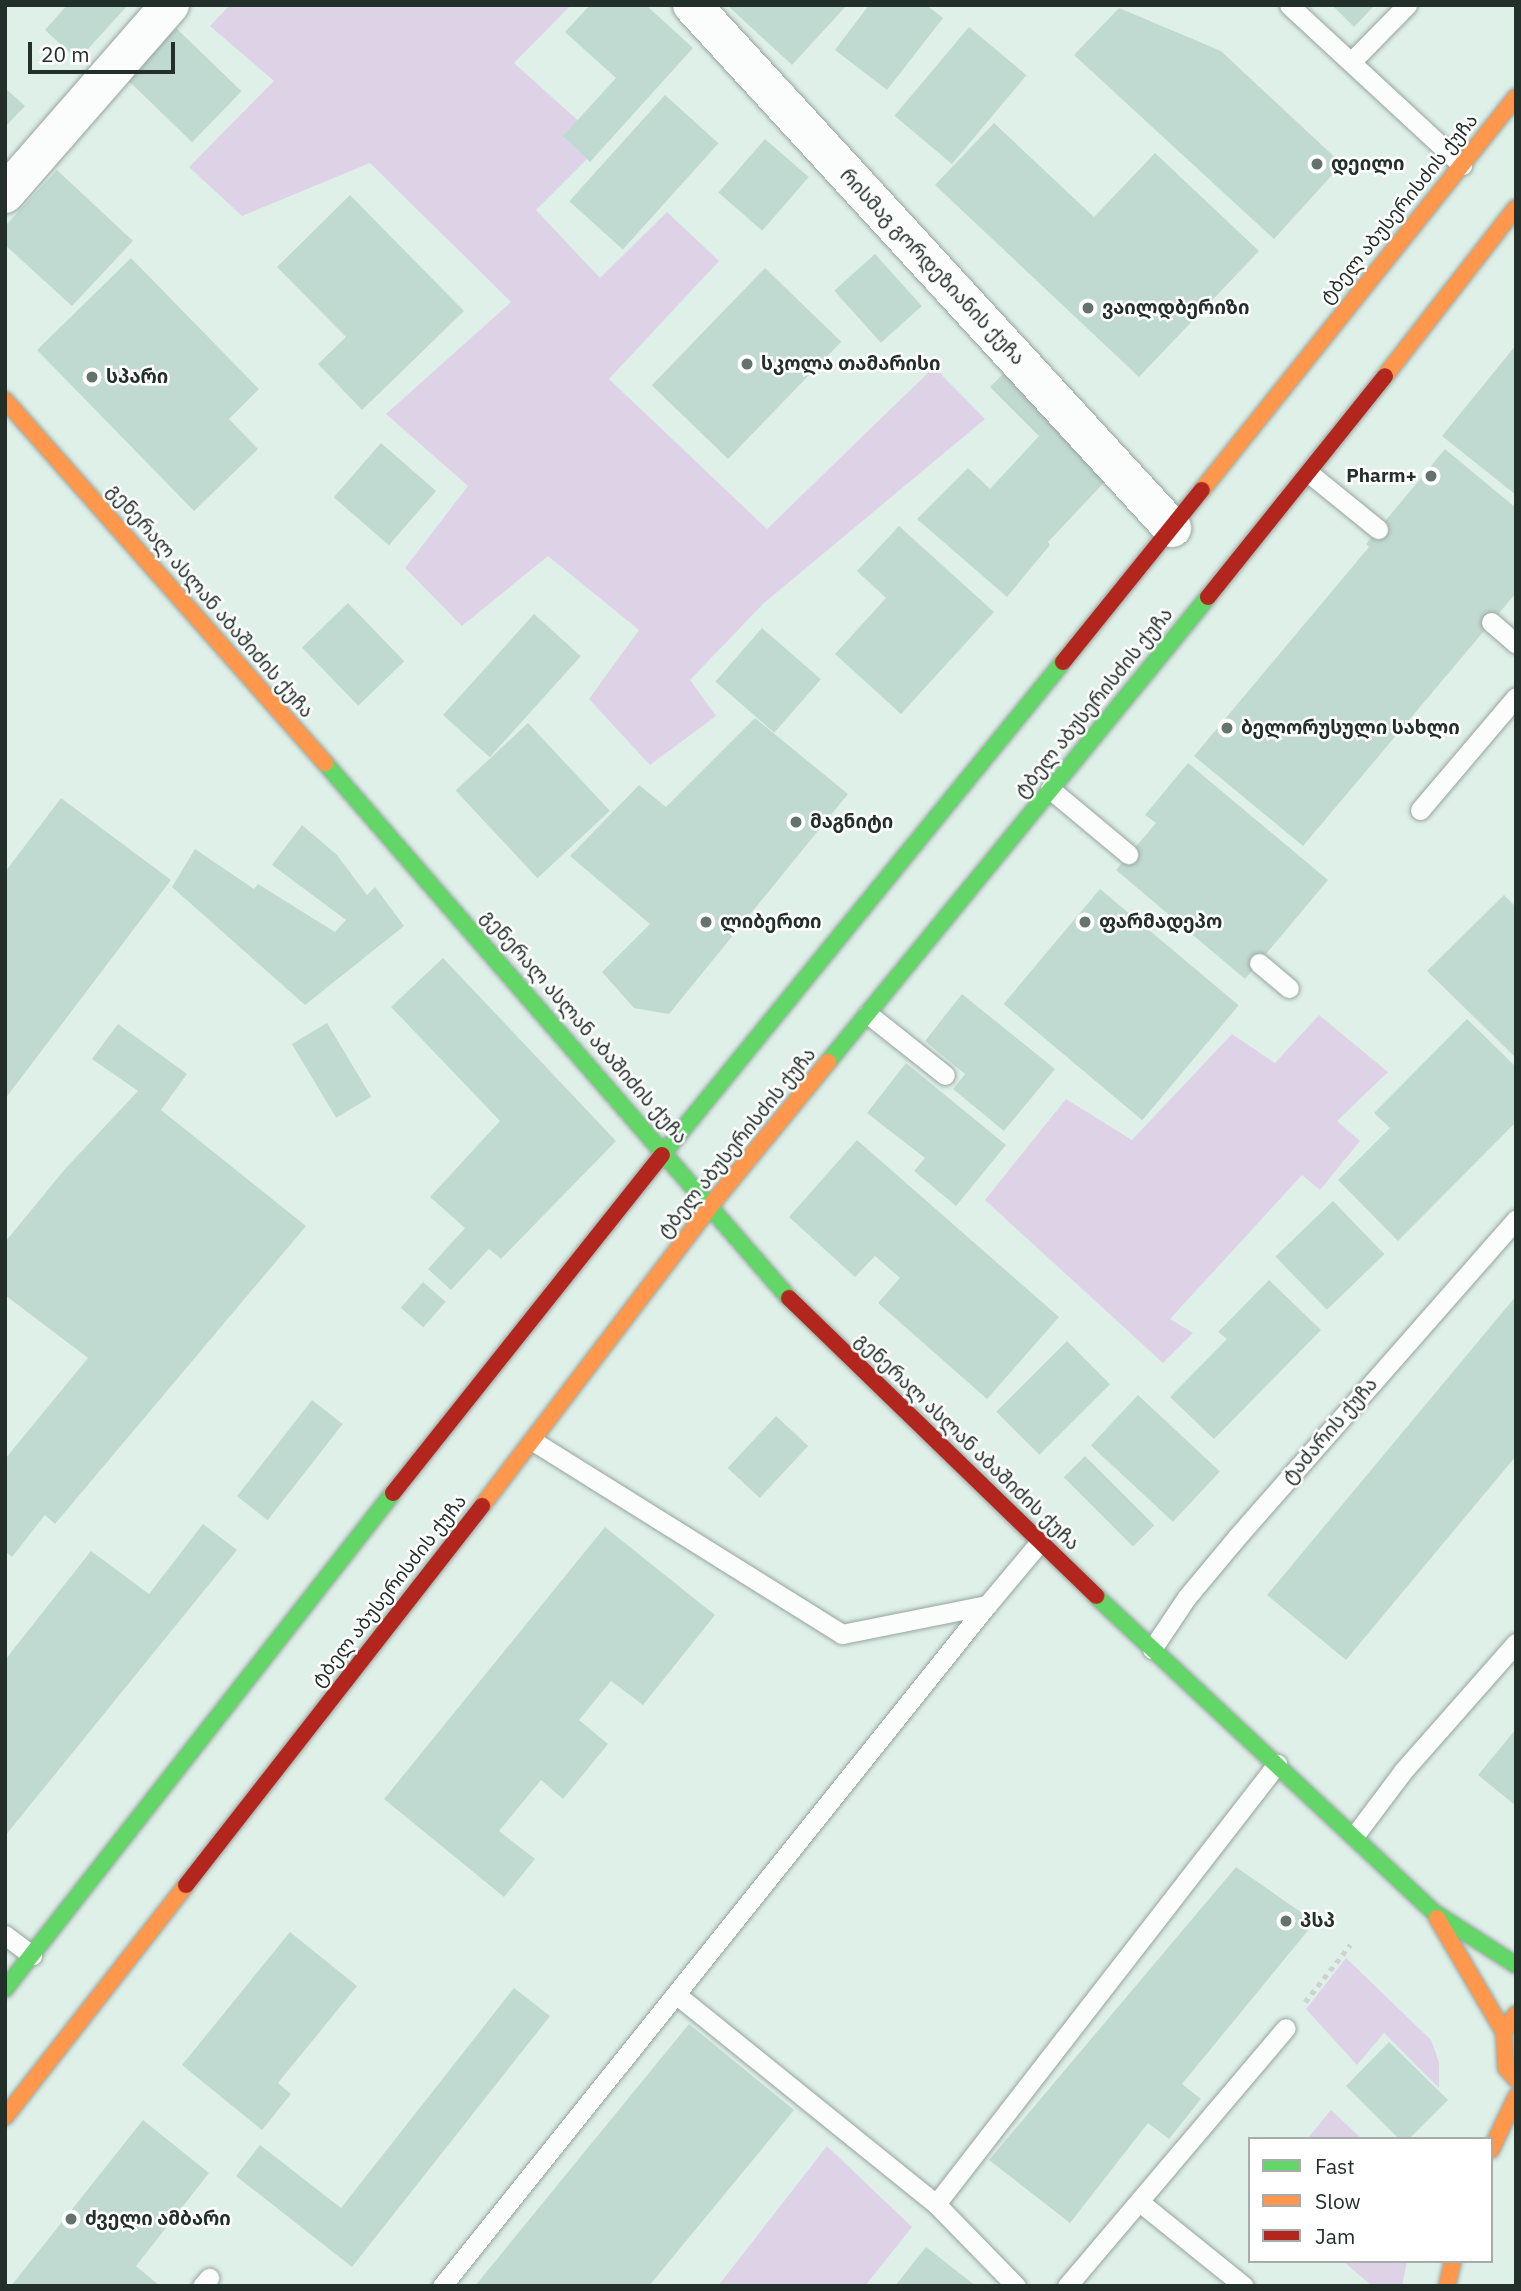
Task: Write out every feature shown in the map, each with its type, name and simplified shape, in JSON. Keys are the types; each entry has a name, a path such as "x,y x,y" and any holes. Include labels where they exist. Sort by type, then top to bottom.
{"main road":[{"name":"ტბელ აბუსერისძის ქუჩა","path":"5,1989 664,1151 1172,528 1516,97"},
{"name":"ტბელ აბუსერისძის ქუჩა","path":"5,2117 533,1441 711,1205 1309,473 1516,208"},
{"name":"გენერალ ასლან აბაშიძის ქუჩა","path":"5,400 664,1151 777,1286 1039,1543 1355,1835 1434,1913 1516,1965"},
{"name":"გენერალ ასლან აბაშიძის ქუჩა","path":"1434,1913 1504,2032"},
{"path":"1516,2014 1504,2032 1507,2068 1516,2080"},
{"path":"1493,2146 1516,2096"},
{"path":"1447,2286 1452,2263"}],"street":[{"path":"5,194 170,5"},
{"name":"რისმაგ გორდეზიანის ქუჩა","path":"692,5 1172,528"}],"lane":[{"path":"1289,5 1462,165"},
{"path":"1351,62 1407,5"},
{"path":"1309,473 1378,529"},
{"path":"1491,622 1516,644"},
{"path":"1420,810 1516,697"},
{"path":"1050,789 1128,855"},
{"path":"1259,963 1289,988"},
{"path":"868,1014 945,1074"},
{"name":"ტაძარის ქუჩა","path":"1152,1649 1187,1597 1237,1537 1516,1219"},
{"path":"533,1441 842,1634 987,1605"},
{"path":"442,2286 1039,1543"},
{"path":"1355,1835 1403,1771 1516,1643"},
{"path":"936,2204 1277,1764"},
{"path":"5,1934 32,1955"},
{"path":"677,1995 936,2204 1016,2286"},
{"path":"1067,2286 1141,2203 1286,2028"},
{"path":"1141,2203 1244,2286"}],"path":[{"path":"1286,2028 1350,1945"}],"shaded area":[{"path":"230,5 571,5 514,63 603,143 536,210 600,278 667,212 719,261 609,379 767,529 934,367 985,419 764,603 690,680 716,716 650,765 589,699 639,630 548,556 462,626 405,568 468,486 386,414 511,302 370,163 242,216 189,167 274,81 210,26"},
{"path":"1319,1015 1388,1072 1337,1121 1360,1141 1320,1190 1302,1175 1170,1319 1193,1333 1163,1363 985,1200 1066,1099 1132,1140 1232,1034 1275,1063"},
{"path":"1346,1958 1431,2040 1439,2062 1439,2088 1384,2033 1357,2065 1306,2009"},
{"path":"1331,2110 1360,2137 1309,2137"},
{"path":"827,2146 912,2227 865,2286 718,2286"},
{"path":"1345,2263 1407,2263 1402,2286 1372,2286"}],"building":[{"path":"67,5 128,5 78,60 45,30"},
{"path":"590,5 646,5 693,48 590,162 563,136 616,78 565,32"},
{"path":"727,5 847,5 792,65"},
{"path":"869,5 926,5 943,18 887,90 835,50"},
{"path":"1332,5 1375,5 1354,27"},
{"path":"1119,8 1221,51 1342,164 1274,239 1074,55"},
{"path":"969,27 1026,75 952,164 894,116"},
{"path":"176,28 241,91 192,142 127,79"},
{"path":"5,88 25,106 5,127"},
{"path":"665,95 719,143 623,249 569,201"},
{"path":"994,123 1094,217 1155,153 1259,251 1139,377 935,185"},
{"path":"765,139 809,177 762,231 718,193"},
{"path":"57,170 133,241 72,306 5,245 5,226"},
{"path":"350,195 464,311 362,410 318,364 346,337 277,267"},
{"path":"875,254 922,306 881,343 834,291"},
{"path":"131,258 259,389 229,419 258,449 194,511 37,350"},
{"name":"სკოლა თამარისი","path":"765,268 841,342 728,459 652,385"},
{"path":"1516,345 1516,495 1442,436"},
{"path":"1009,368 1115,471 1048,542 1050,545 1007,597 917,519 968,468 990,489 1039,436 990,387"},
{"path":"381,443 436,491 389,545 334,497"},
{"path":"1445,449 1516,508 1516,593 1303,846 1194,756 1369,547 1366,544"},
{"path":"899,526 994,612 901,714 835,654 886,598 857,571"},
{"path":"348,603 404,661 358,706 302,647"},
{"path":"534,614 581,656 490,757 443,715"},
{"path":"762,628 821,679 774,733 715,682"},
{"path":"755,718 848,794 669,1014 634,1008 602,972 650,924 570,856 639,785 666,807"},
{"path":"528,723 610,811 537,878 456,791"},
{"path":"1188,763 1328,880 1245,979 1116,870 1156,823 1145,815"},
{"path":"61,798 171,880 5,1099 5,872"},
{"path":"302,825 337,855 367,895 375,887 404,926 305,1005 172,887 195,849 254,889 258,884 335,932 346,920 272,865"},
{"path":"1100,889 1239,1005 1142,1120 1004,1004"},
{"path":"1504,895 1516,907 1516,1058 1427,971"},
{"path":"443,958 616,1141 501,1259 489,1249 451,1290 428,1269 465,1228 430,1197 500,1121 391,1007"},
{"path":"962,994 1055,1069 1004,1131 953,1089 965,1074 925,1041"},
{"path":"1467,1019 1516,1067 1516,1122 1398,1241 1338,1180 1390,1128 1374,1113"},
{"path":"327,1023 371,1097 336,1118 292,1044"},
{"path":"118,1024 187,1074 161,1110 306,1226 55,1524 45,1515 12,1557 5,1551 5,1459 88,1358 5,1295 5,1242 65,1169 138,1091 92,1059"},
{"path":"906,1063 1006,1145 956,1206 914,1171 925,1158 867,1113"},
{"path":"857,1140 1059,1317 987,1399 878,1303 900,1278 875,1256 855,1277 789,1217"},
{"path":"1333,1201 1384,1254 1327,1310 1275,1257"},
{"path":"1269,1280 1321,1330 1214,1439 1170,1397 1227,1339 1218,1332"},
{"path":"423,1282 446,1302 423,1327 401,1308"},
{"path":"1516,1296 1516,1456 1346,1660 1267,1595"},
{"path":"1067,1341 1110,1384 1039,1455 996,1412"},
{"path":"1138,1395 1220,1471 1173,1522 1091,1445"},
{"path":"312,1400 343,1424 268,1520 237,1496"},
{"path":"776,1416 808,1446 760,1498 728,1468"},
{"path":"1085,1456 1154,1525 1133,1547 1064,1477"},
{"path":"203,1524 237,1550 5,1836 5,1660 91,1551 149,1594"},
{"path":"605,1527 715,1615 643,1705 611,1681 579,1720 608,1744 563,1799 541,1780 499,1831 535,1859 504,1897 384,1799"},
{"path":"1516,1729 1516,1806 1478,1775"},
{"path":"1236,1867 1315,1922 1182,2084 1201,2099 1169,2139 1148,2123 1070,2223 989,2160"},
{"path":"290,1932 357,1986 278,2083 291,2094 262,2130 182,2065"},
{"path":"514,1988 550,2016 352,2267 236,2176 260,2145 341,2208"},
{"path":"689,2024 794,2110 649,2286 475,2286"},
{"path":"1389,2042 1448,2100 1411,2137 1397,2137 1346,2086"},
{"path":"143,2120 209,2173 136,2266 160,2286 11,2286"},
{"path":"926,2247 976,2286 895,2286"}],"traffic: fast":[{"path":"828,1062 1208,597"},
{"path":"662,1155 1063,662"},
{"path":"325,763 789,1298"},
{"path":"5,1989 393,1493"},
{"path":"1096,1596 1435,1913 1516,1965"}],"traffic: slow":[{"path":"1202,490 1516,97"},
{"path":"1385,376 1516,208"},
{"path":"5,400 325,763"},
{"path":"482,1506 711,1205 828,1062"},
{"path":"5,2117 186,1885"},
{"path":"1437,1918 1504,2032"},
{"path":"1516,2014 1504,2032 1506,2068 1516,2079"},
{"path":"1493,2146 1516,2097"},
{"path":"1447,2286 1453,2263"}],"traffic: jam":[{"path":"1208,597 1385,376"},
{"path":"1063,662 1202,490"},
{"path":"393,1493 662,1155"},
{"path":"789,1298 1096,1596"},
{"path":"186,1885 482,1506"}],"place":[{"name":"დეილი","path":"1317,164"},
{"name":"ვაილდბერიზი","path":"1088,308"},
{"name":"სკოლა თამარისი","path":"747,364"},
{"name":"სპარი","path":"92,377"},
{"name":"Pharm+","path":"1431,476"},
{"name":"ბელორუსული სახლი","path":"1227,728"},
{"name":"მაგნიტი","path":"796,822"},
{"name":"ლიბერთი","path":"706,922"},
{"name":"ფარმადეპო","path":"1085,922"},
{"name":"პსპ","path":"1286,1921"},
{"name":"ძველი ამბარი","path":"71,2219"}]}
